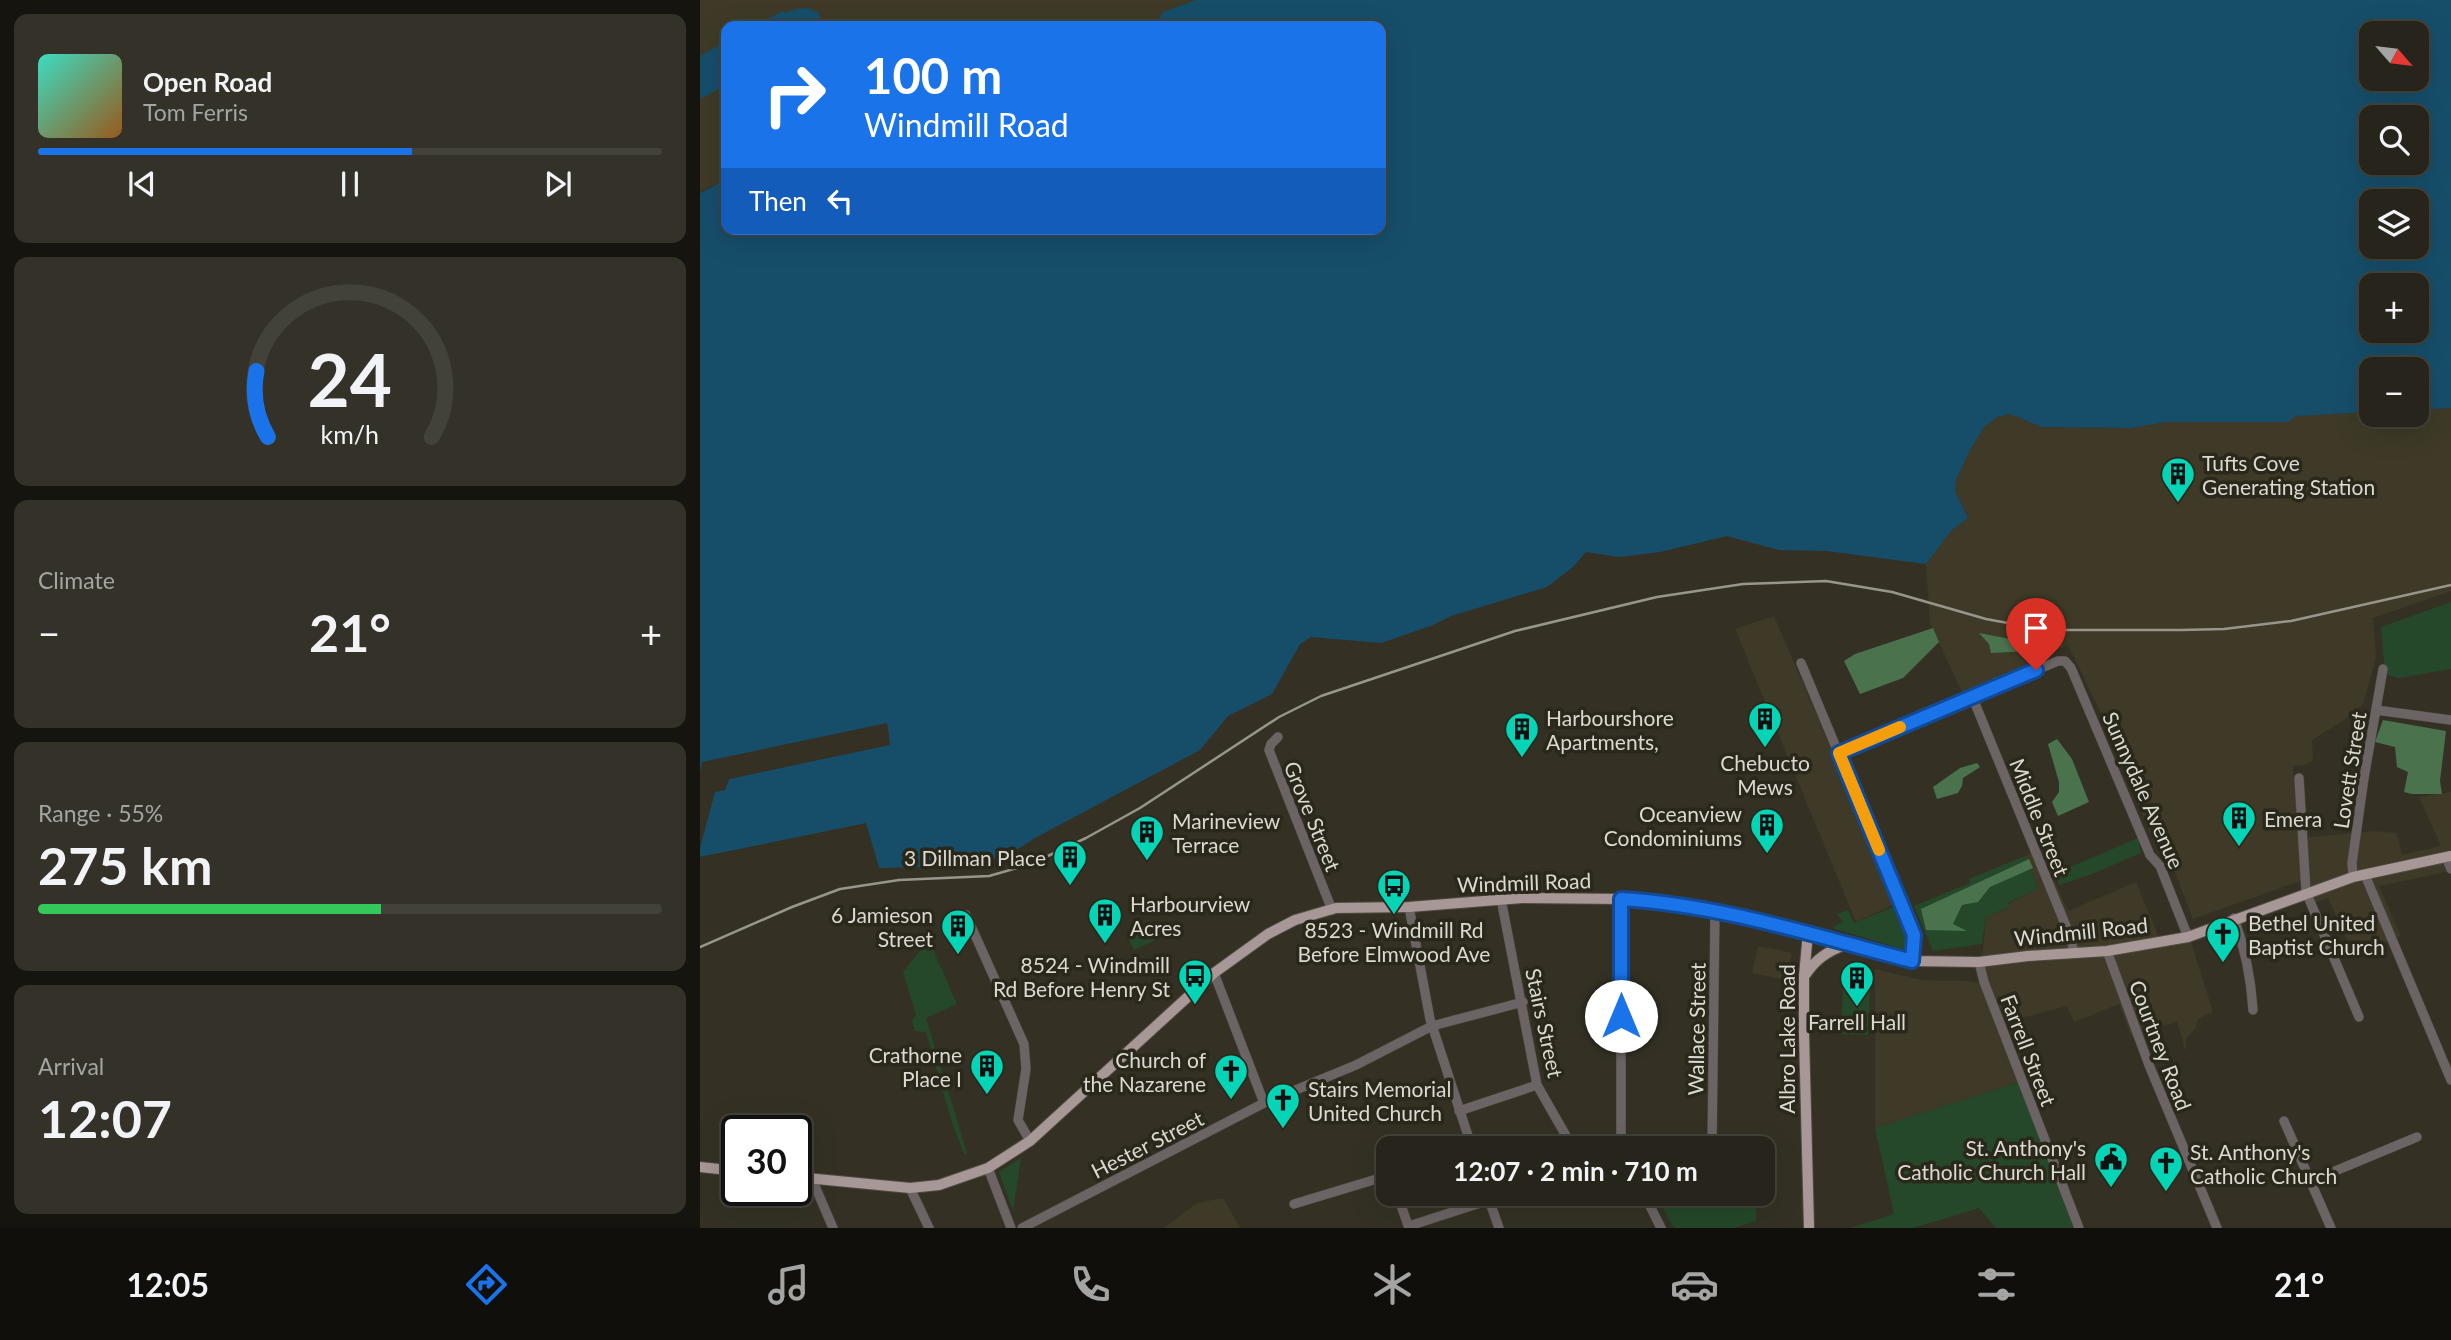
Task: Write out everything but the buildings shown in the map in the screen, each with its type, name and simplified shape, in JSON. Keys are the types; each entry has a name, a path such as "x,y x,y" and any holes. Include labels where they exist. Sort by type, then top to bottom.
{"main road":[{"name":"Windmill Road","path":"812,1179 911,1188 939,1185 988,1168 1030,1141 1214,973 1268,934 1295,920 1332,910 1501,899 1621,899 1759,919 1912,961 1979,962 2108,951 2188,937 2234,918 2353,877 2449,856"},
{"name":"Albro Lake Road","path":"1808,933 1804,976 1809,1228"},
{"path":"1804,976 1814,963 1830,950 1846,944"},
{"path":"700,1167 721,1169"}],"street":[{"name":"Sunnydale Avenue","path":"1972,696 2058,661 2065,661 2071,668 2150,855 2160,866 2188,937"},
{"path":"1801,663 1914,935 1912,961"},
{"name":"Lovett Street","path":"2353,877 2352,863 2364,778 2383,669"},
{"path":"1839,753 1972,696"},
{"name":"Middle Street","path":"1972,696 2070,936 2074,952"},
{"path":"2376,710 2451,720"},
{"name":"Grove Street","path":"1278,737 1269,750 1332,910"},
{"path":"2300,778 2306,892 2359,1017"},
{"path":"2449,856 2451,869"},
{"path":"2365,875 2451,1080"},
{"name":"Stairs Street","path":"1501,899 1537,1084 1566,1136"},
{"path":"1621,899 1621,1136"},
{"path":"1409,906 1432,1026 1468,1136"},
{"name":"Wallace Street","path":"1712,1136 1715,911"},
{"path":"966,915 1024,1044 1026,1069 1018,1120 1030,1141"},
{"path":"2234,918 2251,978 2253,1010"},
{"name":"Courtney Road","path":"2108,951 2149,1065 2217,1228"},
{"name":"Farrell Street","path":"1979,962 1983,982 2080,1228"},
{"path":"1214,973 1264,1103"},
{"name":"Hester Street","path":"1022,1228 1264,1103 1356,1065 1432,1026 1522,1002"},
{"path":"1460,1111 1537,1084"},
{"path":"2284,1121 2331,1228"},
{"path":"2311,1181 2417,1137"},
{"path":"988,1168 1011,1228"},
{"path":"812,1179 833,1228"},
{"path":"1294,1204 1376,1181"},
{"path":"911,1188 929,1228"},
{"path":"1401,1206 1409,1227 1464,1206"},
{"path":"1491,1206 1499,1228"},
{"path":"1650,1206 1661,1228"}],"shaded area":[{"path":"700,0 1196,0 1163,12 1158,21 721,21 721,182 700,192"},
{"name":"Tufts Cove Generating Station","path":"2451,408 2451,591 2373,618 2376,658 2363,704 2352,715 2312,740 2313,761 2293,766 2301,838 2373,831 2397,833 2402,855 2441,846 2419,797 2451,792 2451,871 2379,886 2401,936 2354,956 2328,898 2311,904 2303,880 2193,919 2172,865 2158,854 2105,721 2068,645 1963,694 1930,623 1926,564 1951,531 1968,518 1955,491 1956,480 1984,427 1997,417 2010,414 2042,427 2131,428 2167,422 2359,413 2359,427 2429,427 2429,409"},
{"path":"1774,616 1897,903 1856,922 1735,629"},
{"path":"2041,850 2068,911 2136,882 2161,942 2189,936 2213,1012 2198,1019 2196,1028 2186,1038 2186,1052 2177,1021 2132,1038 2119,1004 2074,1022 2067,1006 1996,1025 2019,1082 1875,1128 1875,969 1921,980 1980,983 1986,917 2009,908 2008,904 2038,888 2025,856"},
{"path":"1758,946 1792,953 1786,980 1752,973"},
{"path":"1223,1198 1240,1228 1164,1228 1197,1203"}],"green space":[{"path":"2451,602 2451,669 2399,678 2385,674 2381,627"},
{"path":"1933,628 1939,642 1903,678 1860,694 1844,661 1855,654"},
{"path":"1979,633 2036,644 2028,651 1991,653 1989,644"},
{"path":"2383,720 2446,731 2440,781 2442,794 2404,792 2408,772 2397,767 2395,747 2375,742"},
{"path":"2057,739 2072,759 2089,802 2058,816 2052,802 2059,792 2059,782 2048,744"},
{"path":"1977,763 1980,767 1963,778 1958,793 1937,799 1933,787 1960,768"},
{"path":"2138,838 2141,853 2059,885 2054,874"},
{"path":"2025,856 2038,888 2008,903 2009,907 1986,917 1982,944 1933,951 1914,906"},
{"path":"2029,859 2033,868 1990,887 1978,902 1962,905 1953,924 1967,931 1926,930 1921,909"},
{"path":"1899,905 1911,934 1911,947 1906,950 1832,928 1843,922 1837,914 1848,910 1854,923"},
{"path":"1156,925 1162,937 1134,950 1128,938"},
{"path":"929,940 957,1004 926,1018 967,1153 964,1154 952,1123 926,1032 915,1031 912,1021 916,1015 903,972"},
{"path":"1843,986 1870,986 1868,1035 1841,1034"},
{"path":"2019,1082 2075,1228 1996,1228 1979,1208 1913,1228 1850,1228 1894,1214 1875,1128"},
{"path":"1021,1158 1013,1211 999,1172"},
{"path":"1662,1206 1756,1206 1756,1221 1733,1228 1674,1228"}],"water":[{"path":"1196,0 2451,0 2451,408 2429,409 2429,357 2359,357 2359,413 2296,416 2288,422 2167,422 2131,428 2042,427 2010,414 1997,417 1984,427 1956,480 1955,491 1968,518 1951,531 1926,564 1827,551 1779,550 1727,536 1660,552 1619,557 1586,552 1573,567 1547,587 1451,616 1381,643 1311,637 1300,644 1272,694 1228,716 1200,750 1016,850 998,857 939,867 879,868 866,824 700,857 700,847 715,791 725,790 729,779 890,744 887,724 703,762 700,772 700,193 721,182 721,235 1386,235 1386,21 1158,21 1163,12"},
{"path":"808,8 819,13 820,17 818,21 764,21 783,11 785,13"},
{"path":"721,44 721,88 700,99 700,56"}],"pier":[{"path":"887,723 890,745 729,779 725,790 715,792 700,847 700,833 711,790 723,787 727,776 886,742 884,728 705,765 700,775 702,762"},
{"path":"866,823 879,868 875,868 864,828 700,860 700,857"}],"railway":[{"path":"700,947 840,889 899,880 989,876 1031,864 1140,808 1279,717 1321,696 1515,631 1657,597 1743,584 1826,581 1892,592 1986,619 2046,630 2181,630 2224,629 2291,621 2451,585"}],"slow traffic":[{"path":"1879,850 1839,753 1900,727"}],"place":[{"name":"Tufts Cove Generating Station","path":"2178,504"},
{"name":"Chebucto Mews","path":"1765,749"},
{"name":"Harbourshore Apartments,","path":"1522,759"},
{"name":"Emera","path":"2239,848"},
{"name":"Oceanview Condominiums","path":"1767,855"},
{"name":"Marineview Terrace","path":"1147,862"},
{"name":"3 Dillman Place","path":"1070,887"},
{"name":"8523 - Windmill Rd Before Elmwood Ave","path":"1394,916"},
{"name":"Harbourview Acres","path":"1105,945"},
{"name":"6 Jamieson Street","path":"958,956"},
{"name":"Bethel United Baptist Church","path":"2223,964"},
{"name":"8524 - Windmill Rd Before Henry St","path":"1195,1006"},
{"name":"Farrell Hall","path":"1857,1008"},
{"name":"Crathorne Place I","path":"987,1096"},
{"name":"Church of the Nazarene","path":"1231,1101"},
{"name":"Stairs Memorial United Church","path":"1283,1130"},
{"name":"St. Anthony's Catholic Church Hall","path":"2111,1189"},
{"name":"St. Anthony's Catholic Church","path":"2166,1193"}],"route":[{"path":"1621,1016 1621,899 1674,904 1759,919 1912,961 1914,935 1839,753 2036,670"}]}
